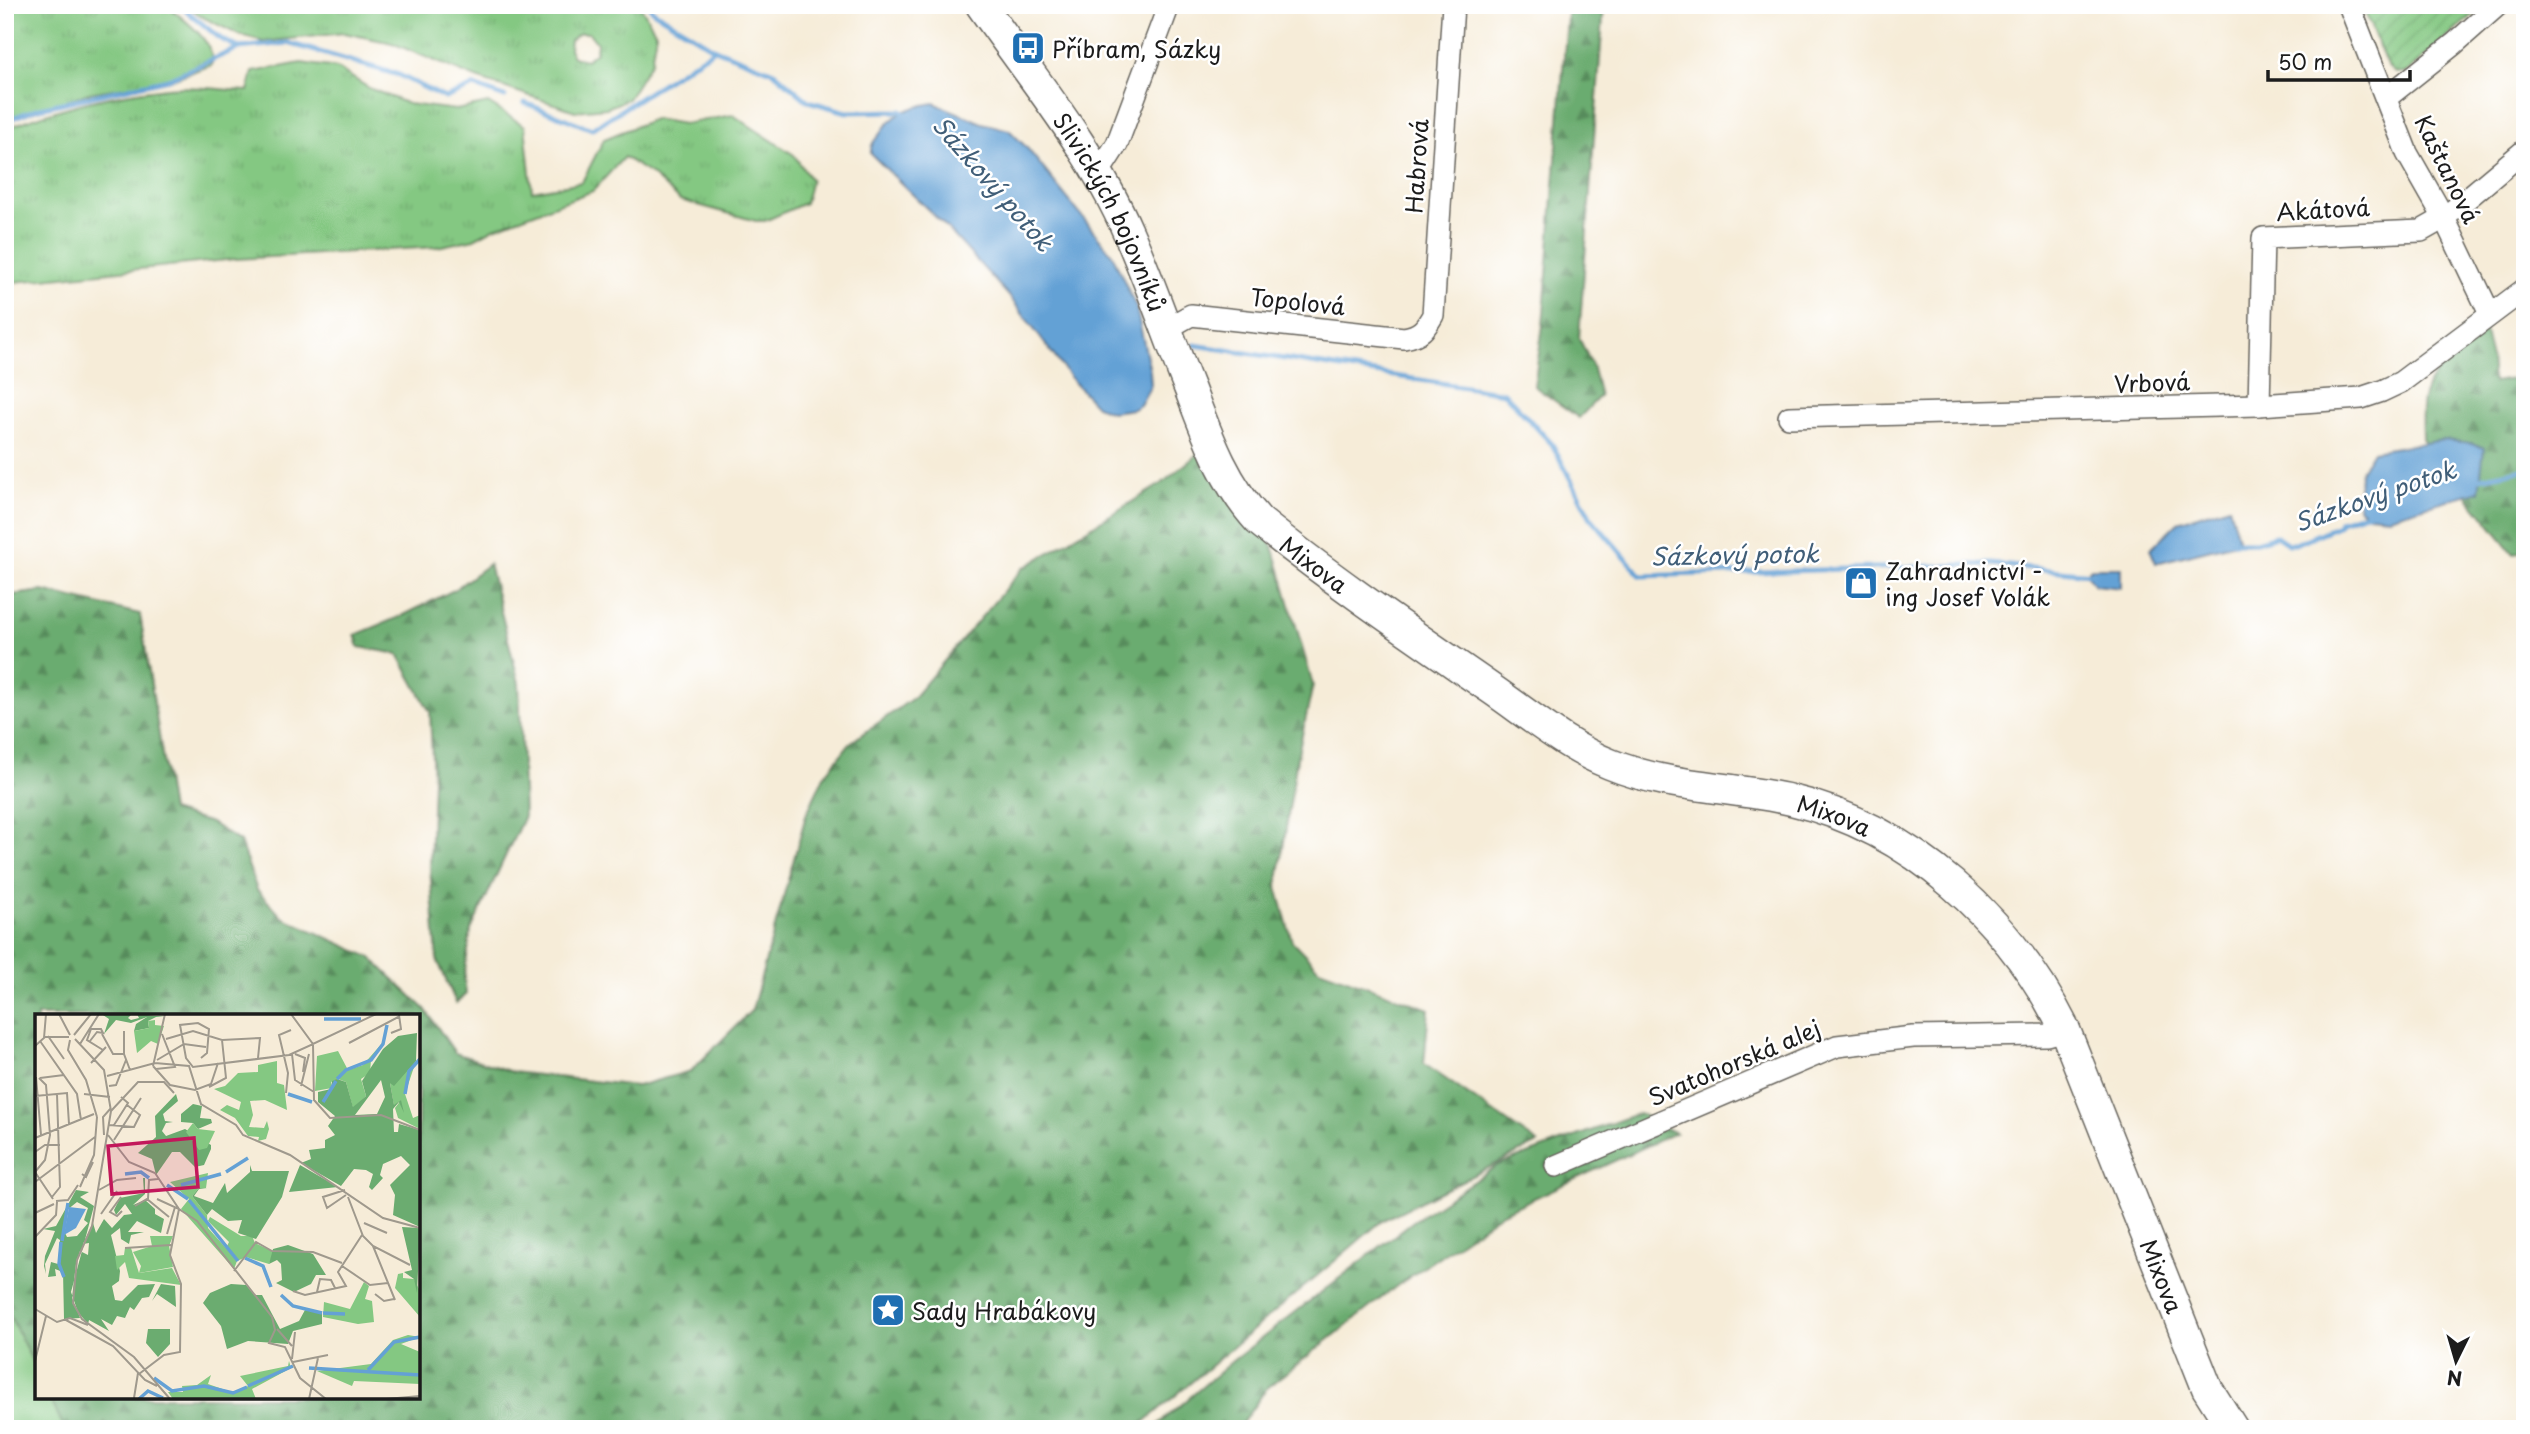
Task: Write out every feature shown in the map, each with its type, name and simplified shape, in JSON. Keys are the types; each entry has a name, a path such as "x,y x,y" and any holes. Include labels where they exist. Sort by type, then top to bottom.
{"street":[{"name":"Slivických bojovníků","path":"981,5 1099,172 1128,231 1208,437"},
{"path":"1099,172 1117,144 1169,5"},
{"name":"Habrová","path":"1426,329 1433,315 1453,5"},
{"name":"Kaštanová","path":"2349,5 2407,153 2444,218 2490,314"},
{"path":"2386,98 2454,44 2497,5"},
{"name":"Akátová","path":"2259,405 2263,238 2421,231 2444,218 2525,150"},
{"path":"2490,314 2525,289"},
{"name":"Vrbová","path":"1789,417 2259,405 2361,398 2382,391 2418,370 2490,314"},
{"name":"Topolová","path":"1166,329 1191,315 1404,338 1417,336 1426,329"},
{"name":"Mixova","path":"1208,437 1227,479 1241,501 1259,521 1448,659 1572,744 1609,764 1646,776 1711,789 1789,799 1828,810 1868,826 1901,845 1957,887 2019,956 2049,998 2065,1030 2207,1388 2233,1429"},
{"name":"Svatohorská alej","path":"1556,1166 1837,1046 1913,1037 2047,1035 2065,1030"}],"green space":[{"path":"5,5 167,5 204,39 212,56 212,65 169,80 89,93 5,121"},
{"path":"186,5 640,5 656,33 651,62 628,99 607,108 575,111 476,78 392,43 344,33 263,42 237,34 204,18","holes":["580,33 589,33 597,43 596,52 586,60 573,57 569,49 570,40"]},
{"path":"1568,5 1604,5 1579,338 1592,365 1600,396 1579,418 1534,386 1543,325"},
{"path":"2362,5 2485,5 2407,72 2395,73 2387,66"},
{"path":"301,63 337,68 369,88 408,104 456,110 488,103 525,126 532,191 582,182 604,139 654,119 684,124 733,115 794,155 811,180 805,203 765,221 756,221 680,200 652,175 624,157 593,191 494,228 474,239 437,247 236,259 5,283 5,129 64,108 147,91 187,87 248,91 253,72"},
{"path":"2484,329 2493,382 2525,377 2525,552 2514,554 2422,440 2422,405 2434,374 2449,357"},
{"path":"1208,446 1273,546 1313,685 1297,758 1277,887 1292,941 1319,969 1429,1009 1424,1064 1538,1143 1383,1220 1136,1429 65,1429 50,1399 420,1399 420,1014 35,1014 35,1367 5,1306 5,596 43,591 140,614 171,811 211,823 240,842 257,890 282,917 370,957 425,1009 455,1053 512,1072 637,1086 691,1071 752,1010 806,815 824,776 850,743 913,698 1022,569 1161,484"},
{"path":"489,564 519,683 524,816 471,930 464,977 466,994 456,1003 437,959 430,867 433,780 430,712 398,654 359,647 355,635 454,590"},
{"path":"1639,1113 1675,1133 1502,1213 1398,1285 1266,1389 1238,1429 1153,1429 1231,1362 1412,1222 1498,1165"},
{"path":"5,1306 35,1367 35,1399 50,1399 65,1429 5,1429"}],"water":[{"path":"934,103 982,123 1009,130 1027,148 1112,254 1136,307 1150,371 1151,385 1140,405 1133,409 1112,412 1096,406 1073,381 1009,296 948,229 871,154 874,141 896,116"},
{"path":"2443,440 2472,443 2484,448 2479,491 2389,517 2368,515 2358,507 2360,472 2373,451"},
{"path":"2229,506 2239,542 2156,563 2150,549 2178,522"},
{"path":"2091,568 2121,568 2121,588 2095,585 2086,573"}],"waterway":[{"path":"179,5 221,39 239,48"},
{"name":"Sázkový potok","path":"648,5 653,11 715,49 774,72 808,101 847,112 901,111 905,114"},
{"path":"5,121 36,109 168,79 239,48 288,43 399,75 445,98 474,86 505,97"},
{"path":"525,103 592,129 715,49"},
{"name":"Sázkový potok","path":"1195,345 1504,393 1552,444 1591,518 1641,576 1990,564 2091,574"},
{"name":"Sázkový potok","path":"2475,479 2525,469"},
{"name":"Sázkový potok","path":"2233,542 2256,542 2276,536 2288,544 2295,544 2338,526 2340,521 2372,511"}],"place":[{"name":"Příbram, Sázky","path":"1028,48"},
{"name":"Zahradnictví - ing Josef Volák","path":"1861,583"},
{"name":"Sady Hrabákovy","path":"888,1310"}]}
